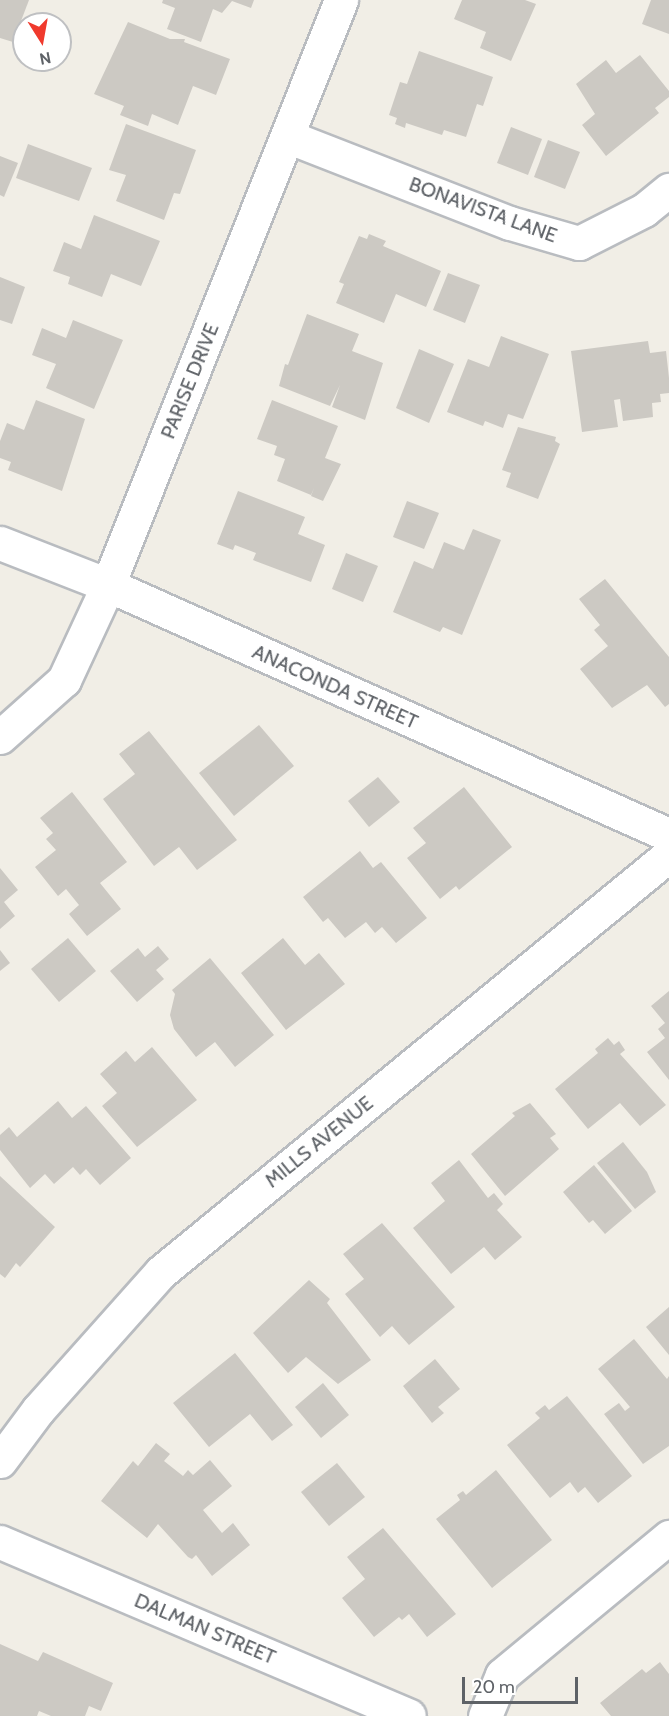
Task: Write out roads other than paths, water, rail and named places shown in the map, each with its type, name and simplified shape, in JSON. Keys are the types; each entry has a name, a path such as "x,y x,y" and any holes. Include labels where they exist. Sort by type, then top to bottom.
{"street":[{"name":"PARISE DRIVE","path":"0,737 64,680 108,585 289,137 341,0"},
{"name":"BONAVISTA LANE","path":"289,137 510,223 579,243 644,210 669,190"},
{"name":"ANACONDA STREET","path":"0,543 108,585 669,835"},
{"name":"MILLS AVENUE","path":"0,1461 39,1410 161,1272 669,855"},
{"path":"485,1716 502,1675 669,1537"},
{"name":"DALMAN STREET","path":"0,1542 409,1716"}]}
